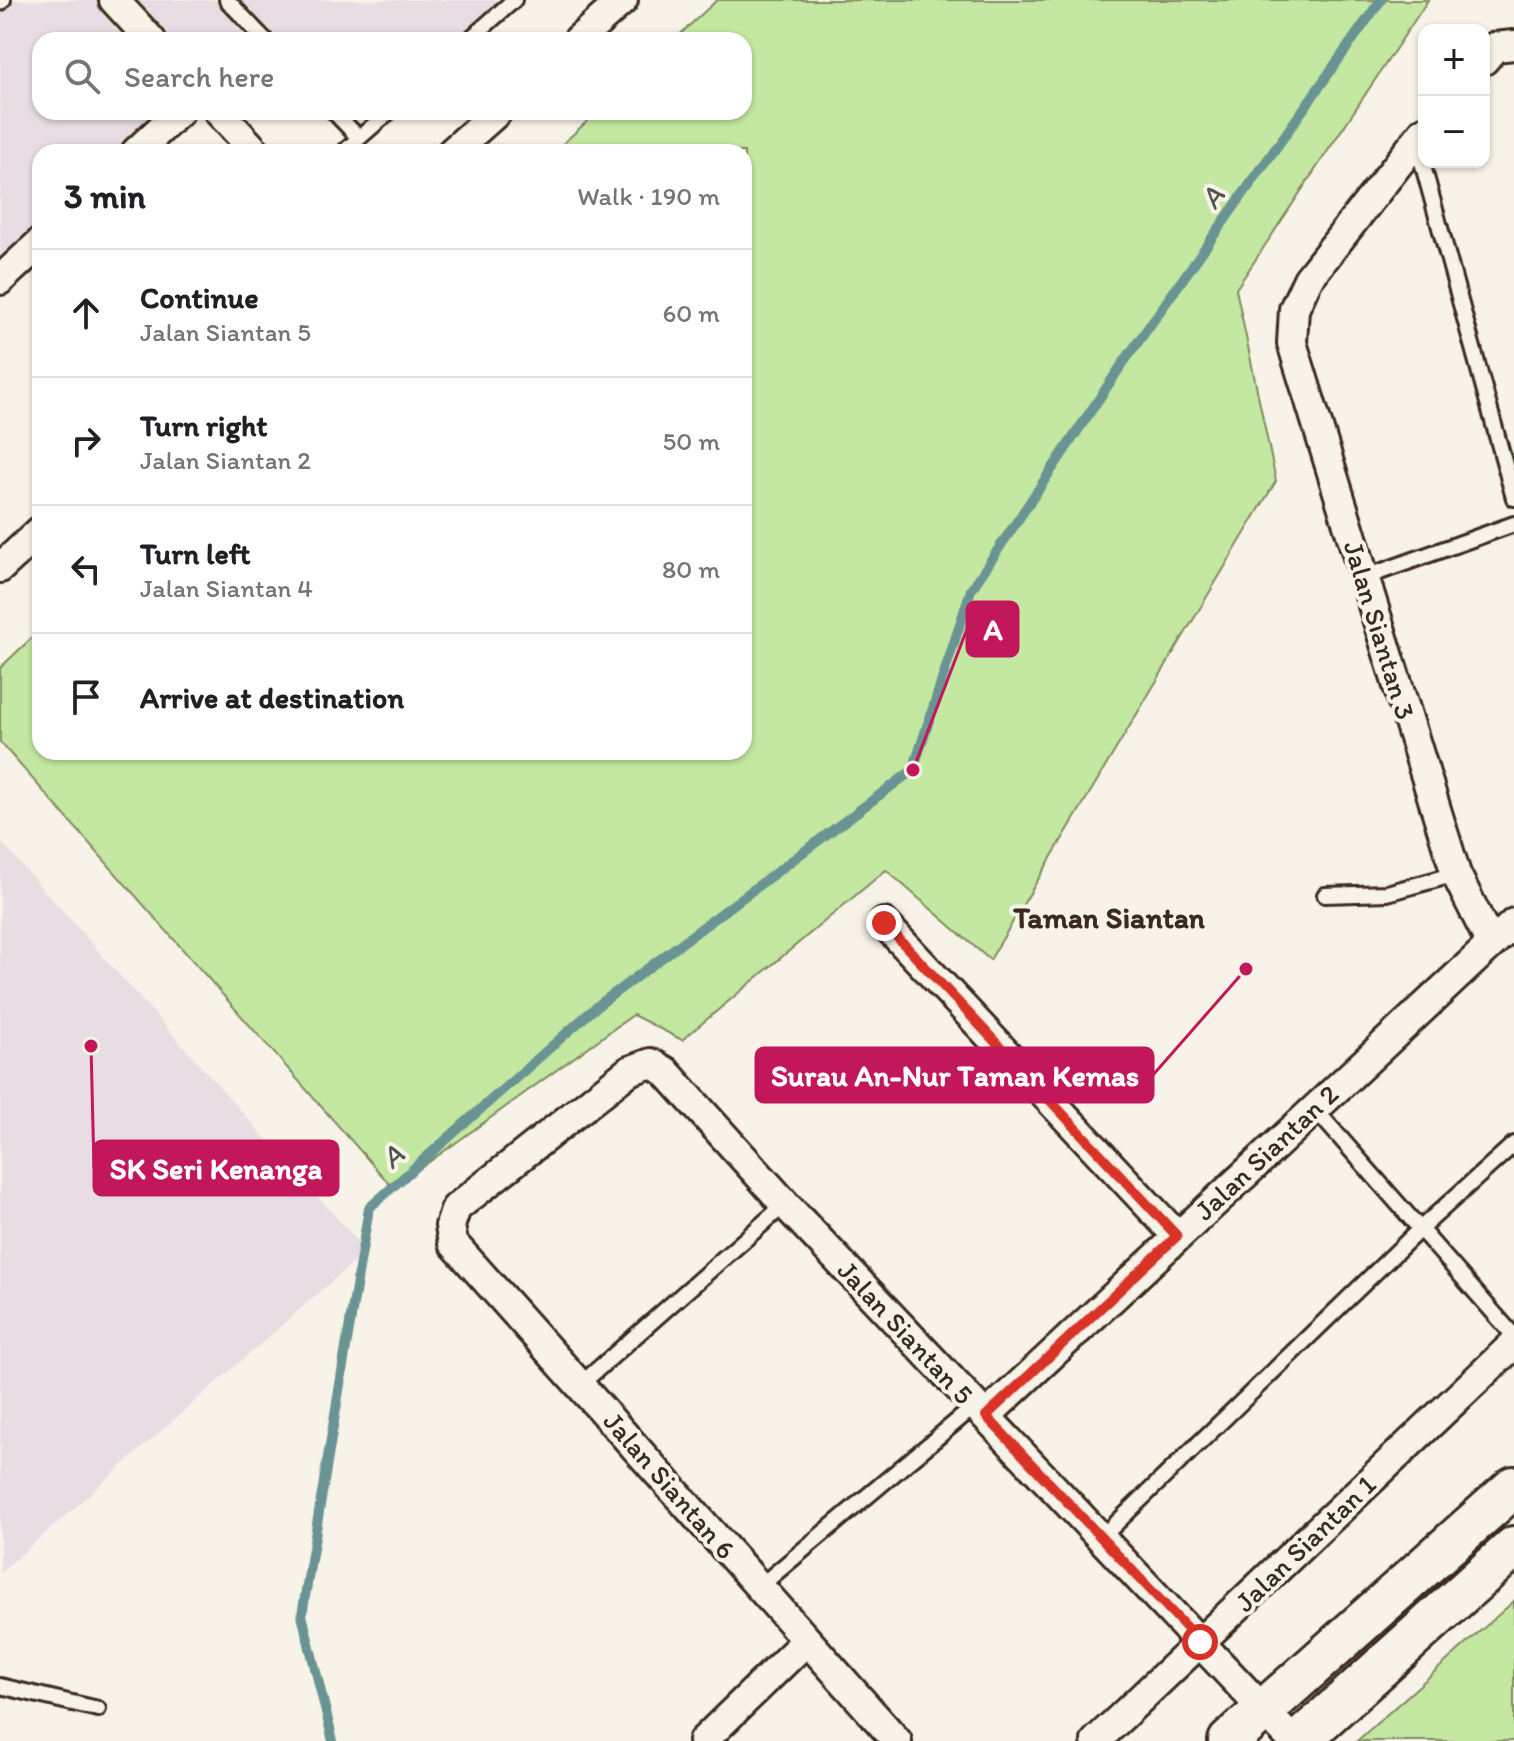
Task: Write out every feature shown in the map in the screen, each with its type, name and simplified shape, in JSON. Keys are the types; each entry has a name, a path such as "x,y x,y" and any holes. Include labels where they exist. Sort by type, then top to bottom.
{"street":[{"path":"114,0 144,32"},
{"path":"587,32 623,0"},
{"path":"145,144 170,120"},
{"path":"226,120 249,144"},
{"path":"461,144 488,120"},
{"name":"Jalan Siantan 3","path":"1418,139 1308,279 1294,309 1292,343 1456,874 1491,944"},
{"path":"0,280 32,250"},
{"path":"0,568 32,538"},
{"path":"884,923 1177,1236"},
{"name":"Jalan Siantan 2","path":"981,1411 1177,1236 1514,923"},
{"name":"Jalan Siantan 5","path":"450,1226 456,1208 629,1071 651,1063 665,1071 785,1204 1293,1741"},
{"name":"Jalan Siantan 6","path":"450,1226 453,1243 897,1741"},
{"name":"Jalan Siantan 1","path":"1096,1741 1514,1344"},
{"path":"1229,1741 1262,1708 1514,1487"},
{"path":"1299,1741 1514,1547"},
{"path":"703,1741 806,1641"}],"lane":[{"path":"227,0 257,32"},
{"path":"478,32 514,0"},
{"path":"342,120 359,138"},
{"path":"353,144 380,120"},
{"path":"1428,168 1514,498"},
{"path":"1363,578 1514,524"},
{"path":"1325,895 1387,893 1456,874"},
{"path":"1314,1108 1514,1336"},
{"path":"1101,1538 1420,1229 1514,1144"},
{"path":"581,1384 785,1204"},
{"path":"759,1587 981,1411"},
{"path":"0,1686 98,1709"}],"shaded area":[{"path":"0,0 500,0 465,32 268,32 258,23 248,32 32,32 32,120 153,120 128,144 32,144 32,234 0,264"},
{"path":"0,841 366,1251 0,1573"}],"green space":[{"path":"717,0 1428,0 1236,289 1276,481 990,960 886,870 682,1040 633,1015 393,1188 0,742 0,668 32,638 32,760 752,760 752,144 563,144 588,120 752,120 752,32 683,32"},
{"path":"1514,1601 1514,1741 1357,1741"}],"waterway":[{"name":"A","path":"333,1741 302,1615 369,1208 596,1007 913,770 971,590 1121,366 1381,0"}],"place":[{"name":"A","path":"913,770"},
{"name":"Surau An-Nur Taman Kemas","path":"1246,969"},
{"name":"SK Seri Kenanga","path":"91,1046"}],"district":[{"name":"Taman Siantan","path":"1109,917"}],"route":[{"path":"884,923 1177,1236 986,1416 1200,1642"}]}
